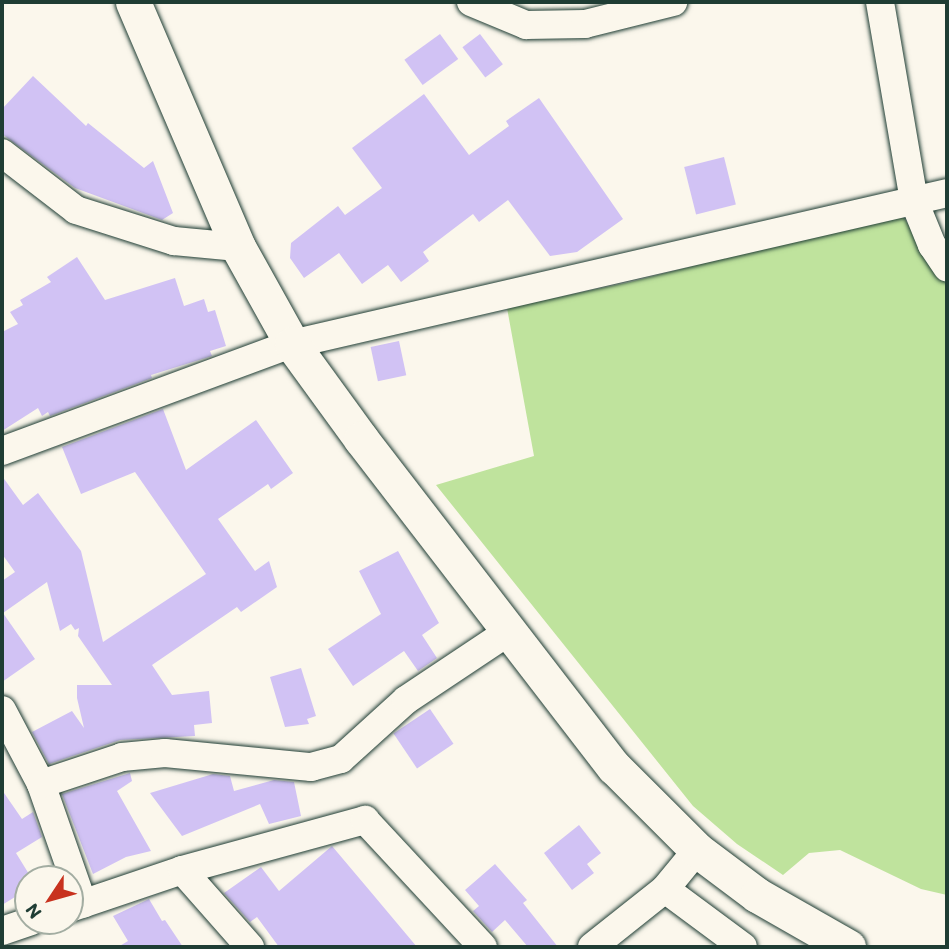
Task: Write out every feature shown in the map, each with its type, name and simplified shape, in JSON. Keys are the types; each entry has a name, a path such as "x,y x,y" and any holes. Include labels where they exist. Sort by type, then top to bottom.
{"street":[{"path":"133,2 237,247 292,344 508,632 614,767 697,850 757,895 848,947"},
{"path":"471,2 526,25 585,24 673,2"},
{"path":"880,2 914,201 932,245 947,267"},
{"path":"2,153 76,210 174,242 237,247"},
{"path":"2,451 292,344 947,193"},
{"path":"41,784 122,757 166,753 311,767 341,759 406,700 508,632"},
{"path":"2,710 41,784 64,865"},
{"path":"84,903 182,870 365,820 483,947"},
{"path":"592,947 664,889 697,850"},
{"path":"182,870 250,947"},
{"path":"664,889 743,947"},
{"path":"2,932 12,947"}],"green space":[{"path":"887,217 904,218 947,282 947,895 921,889 840,850 809,853 783,875 737,844 693,806 436,485 534,456 507,308 630,282"}],"building":[{"path":"440,34 458,59 423,85 404,60"},
{"path":"480,34 503,64 485,78 462,47"},
{"path":"33,76 86,126 88,123 144,168 153,161 173,213 162,220 75,188 2,134 2,109"},
{"path":"424,94 469,155 509,126 506,121 539,98 623,219 577,252 550,256 508,200 479,222 473,214 423,252 429,261 401,282 388,265 362,284 339,253 304,278 290,258 291,243 338,206 345,215 382,188 352,148"},
{"path":"724,157 736,205 696,214 684,167"},
{"path":"77,257 105,300 175,278 184,306 204,299 208,312 215,310 226,346 210,351 212,356 151,375 152,378 50,416 48,412 42,416 38,408 2,431 2,332 18,324 10,312 23,305 20,300 51,282 47,277"},
{"path":"399,341 406,375 378,381 371,347"},
{"path":"163,409 186,470 256,420 293,473 271,489 268,484 218,519 255,571 269,561 277,587 241,612 237,607 152,665 172,695 209,691 212,723 194,725 195,736 120,740 49,764 32,732 72,711 84,728 77,685 112,685 78,636 79,628 75,630 71,624 60,631 47,582 3,613 35,659 2,682 2,581 15,572 2,554 2,476 23,505 38,493 81,551 103,642 206,574 135,472 81,494 62,447"},
{"path":"398,551 439,623 422,635 437,658 418,671 404,651 353,686 328,649 381,614 359,571"},
{"path":"301,668 316,716 307,719 309,724 285,727 270,677"},
{"path":"430,709 453,744 417,768 394,734"},
{"path":"130,773 132,781 117,791 151,851 126,857 93,874 62,794"},
{"path":"213,774 230,776 234,791 274,780 294,782 301,816 269,824 260,804 182,836 150,793"},
{"path":"2,790 22,819 33,812 42,837 16,853 23,865 14,865 14,898 2,905"},
{"path":"579,825 601,853 587,864 594,873 572,890 544,853"},
{"path":"332,846 417,947 279,947 257,917 250,922 224,893 261,867 279,891"},
{"path":"495,864 527,900 523,903 558,947 528,947 505,920 492,932 473,911 479,906 465,890"},
{"path":"149,899 162,921 165,920 183,947 118,947 128,941 113,916"}]}
